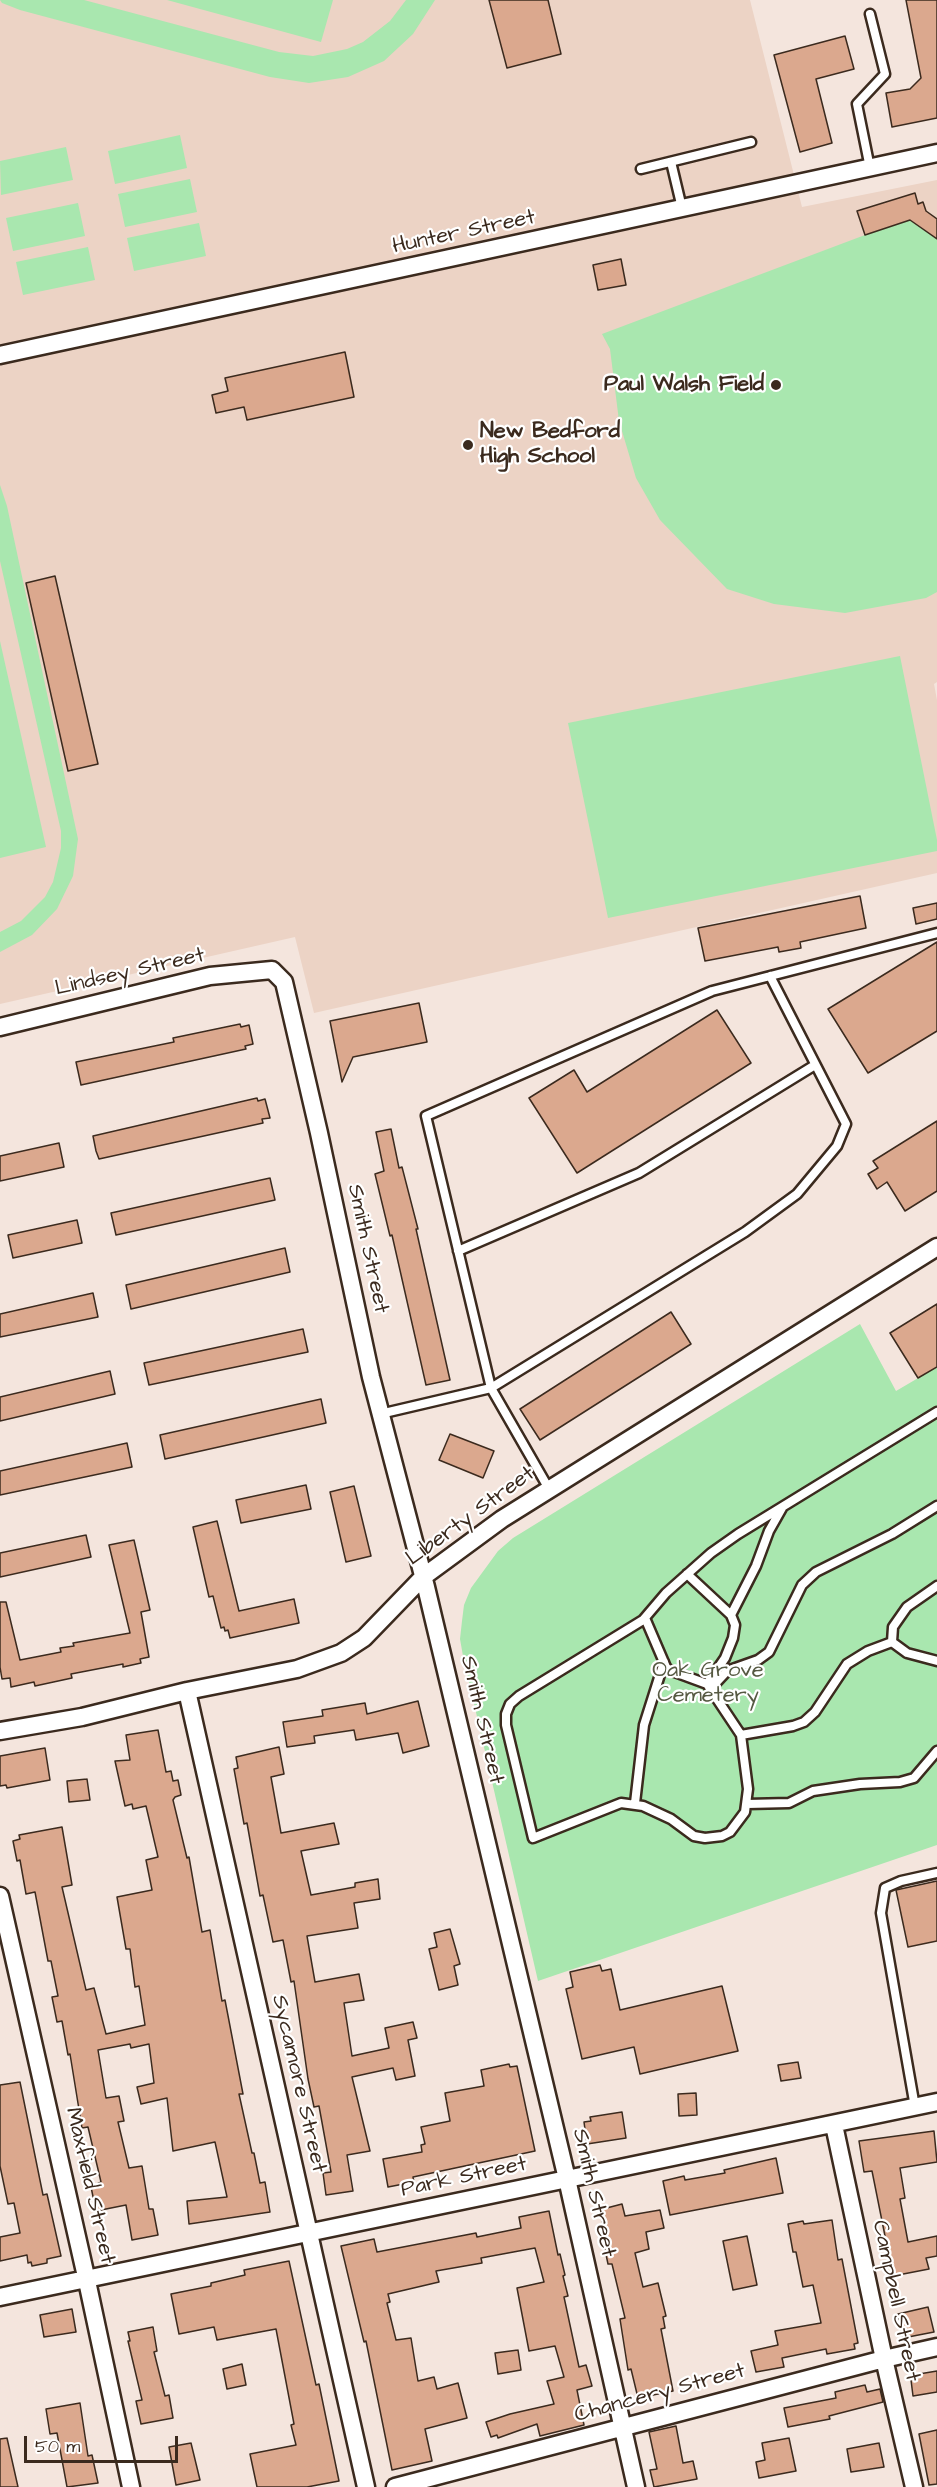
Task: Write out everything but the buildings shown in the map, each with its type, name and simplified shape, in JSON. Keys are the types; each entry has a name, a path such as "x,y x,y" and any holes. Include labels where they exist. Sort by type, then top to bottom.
{"street":[{"name":"Hunter Street","path":"0,355 937,153"},
{"name":"Lindsey Street","path":"0,1027 210,976 272,969"},
{"name":"Smith Street","path":"272,969 284,982 320,1133 380,1414 423,1577 567,2179 636,2487"},
{"name":"Liberty Street","path":"0,1731 82,1717 187,1691 297,1669 341,1653 364,1638 423,1577 475,1538 549,1489 937,1247"},
{"name":"Sycamore Street","path":"187,1691 366,2487"},
{"name":"Maxfield Street","path":"0,1896 131,2487"},
{"name":"Park Street","path":"0,2297 87,2281 937,2102"},
{"name":"Campbell Street","path":"834,2125 914,2487"},
{"name":"Chancery Street","path":"395,2487 937,2347"}],"lane":[{"path":"870,14 885,74 857,104 870,168"},
{"path":"641,169 751,142"},
{"path":"672,162 682,208"},
{"path":"549,1489 491,1389 426,1116 712,991 937,933"},
{"path":"380,1414 491,1389 745,1232 797,1194 823,1166 837,1146 846,1125 770,976"},
{"path":"458,1251 639,1173 815,1065"},
{"path":"645,1618 669,1670 709,1686 741,1735 746,1761 747,1804 741,1819 722,1836 705,1838 694,1836 665,1816 628,1802 614,1805 533,1838 506,1719 510,1704 519,1696 645,1618 666,1593 711,1552 937,1412"},
{"path":"709,1686 727,1671 758,1660 769,1652 802,1585 816,1572 892,1534 937,1506"},
{"path":"730,1615 745,1589 769,1531 782,1507"},
{"path":"687,1574 730,1615 735,1625 733,1638 725,1658 709,1686"},
{"path":"892,1642 893,1627 907,1607 937,1586"},
{"path":"741,1735 804,1722 815,1712 847,1664 868,1651 892,1642"},
{"path":"892,1642 907,1653 937,1661"},
{"path":"635,1803 644,1725 664,1662"},
{"path":"747,1804 789,1803 813,1791 860,1784 900,1782 914,1778 937,1751"},
{"path":"915,2107 881,1913 885,1888 901,1881 937,1873"}],"shaded area":[{"name":"New Bedford High School","path":"0,0 750,0 802,207 937,180 937,682 934,684 937,700 937,873 314,1013 295,937 0,1004"}],"green space":[{"path":"0,0 84,0 279,52 313,56 347,49 363,42 390,21 406,0 435,0 413,34 384,61 348,77 309,83 270,77 20,10"},
{"path":"167,0 333,0 321,42"},
{"path":"180,135 187,168 115,184 108,151"},
{"path":"66,147 73,180 1,195 0,161"},
{"path":"190,179 197,212 125,227 118,194"},
{"path":"78,203 85,236 13,251 6,218"},
{"name":"Paul Walsh Field","path":"910,220 937,239 937,592 926,598 845,613 774,604 727,589 660,520 636,478 619,421 610,349 602,334"},
{"path":"199,223 206,256 134,271 127,238"},
{"path":"88,247 95,280 23,295 16,262"},
{"path":"0,485 7,506 78,839 73,876 57,909 32,935 0,952 0,932 21,921 45,897 53,882 61,848 61,831 0,561"},
{"path":"0,641 46,847 0,858"},
{"path":"900,656 937,840 937,851 608,918 568,723"},
{"name":"Oak Grove Cemetery","path":"860,1324 896,1391 937,1367 937,1845 538,1981 460,1639 464,1605 471,1588 498,1551 513,1538"}],"place":[{"name":"Paul Walsh Field","path":"776,385"},
{"name":"New Bedford High School","path":"468,445"}]}
